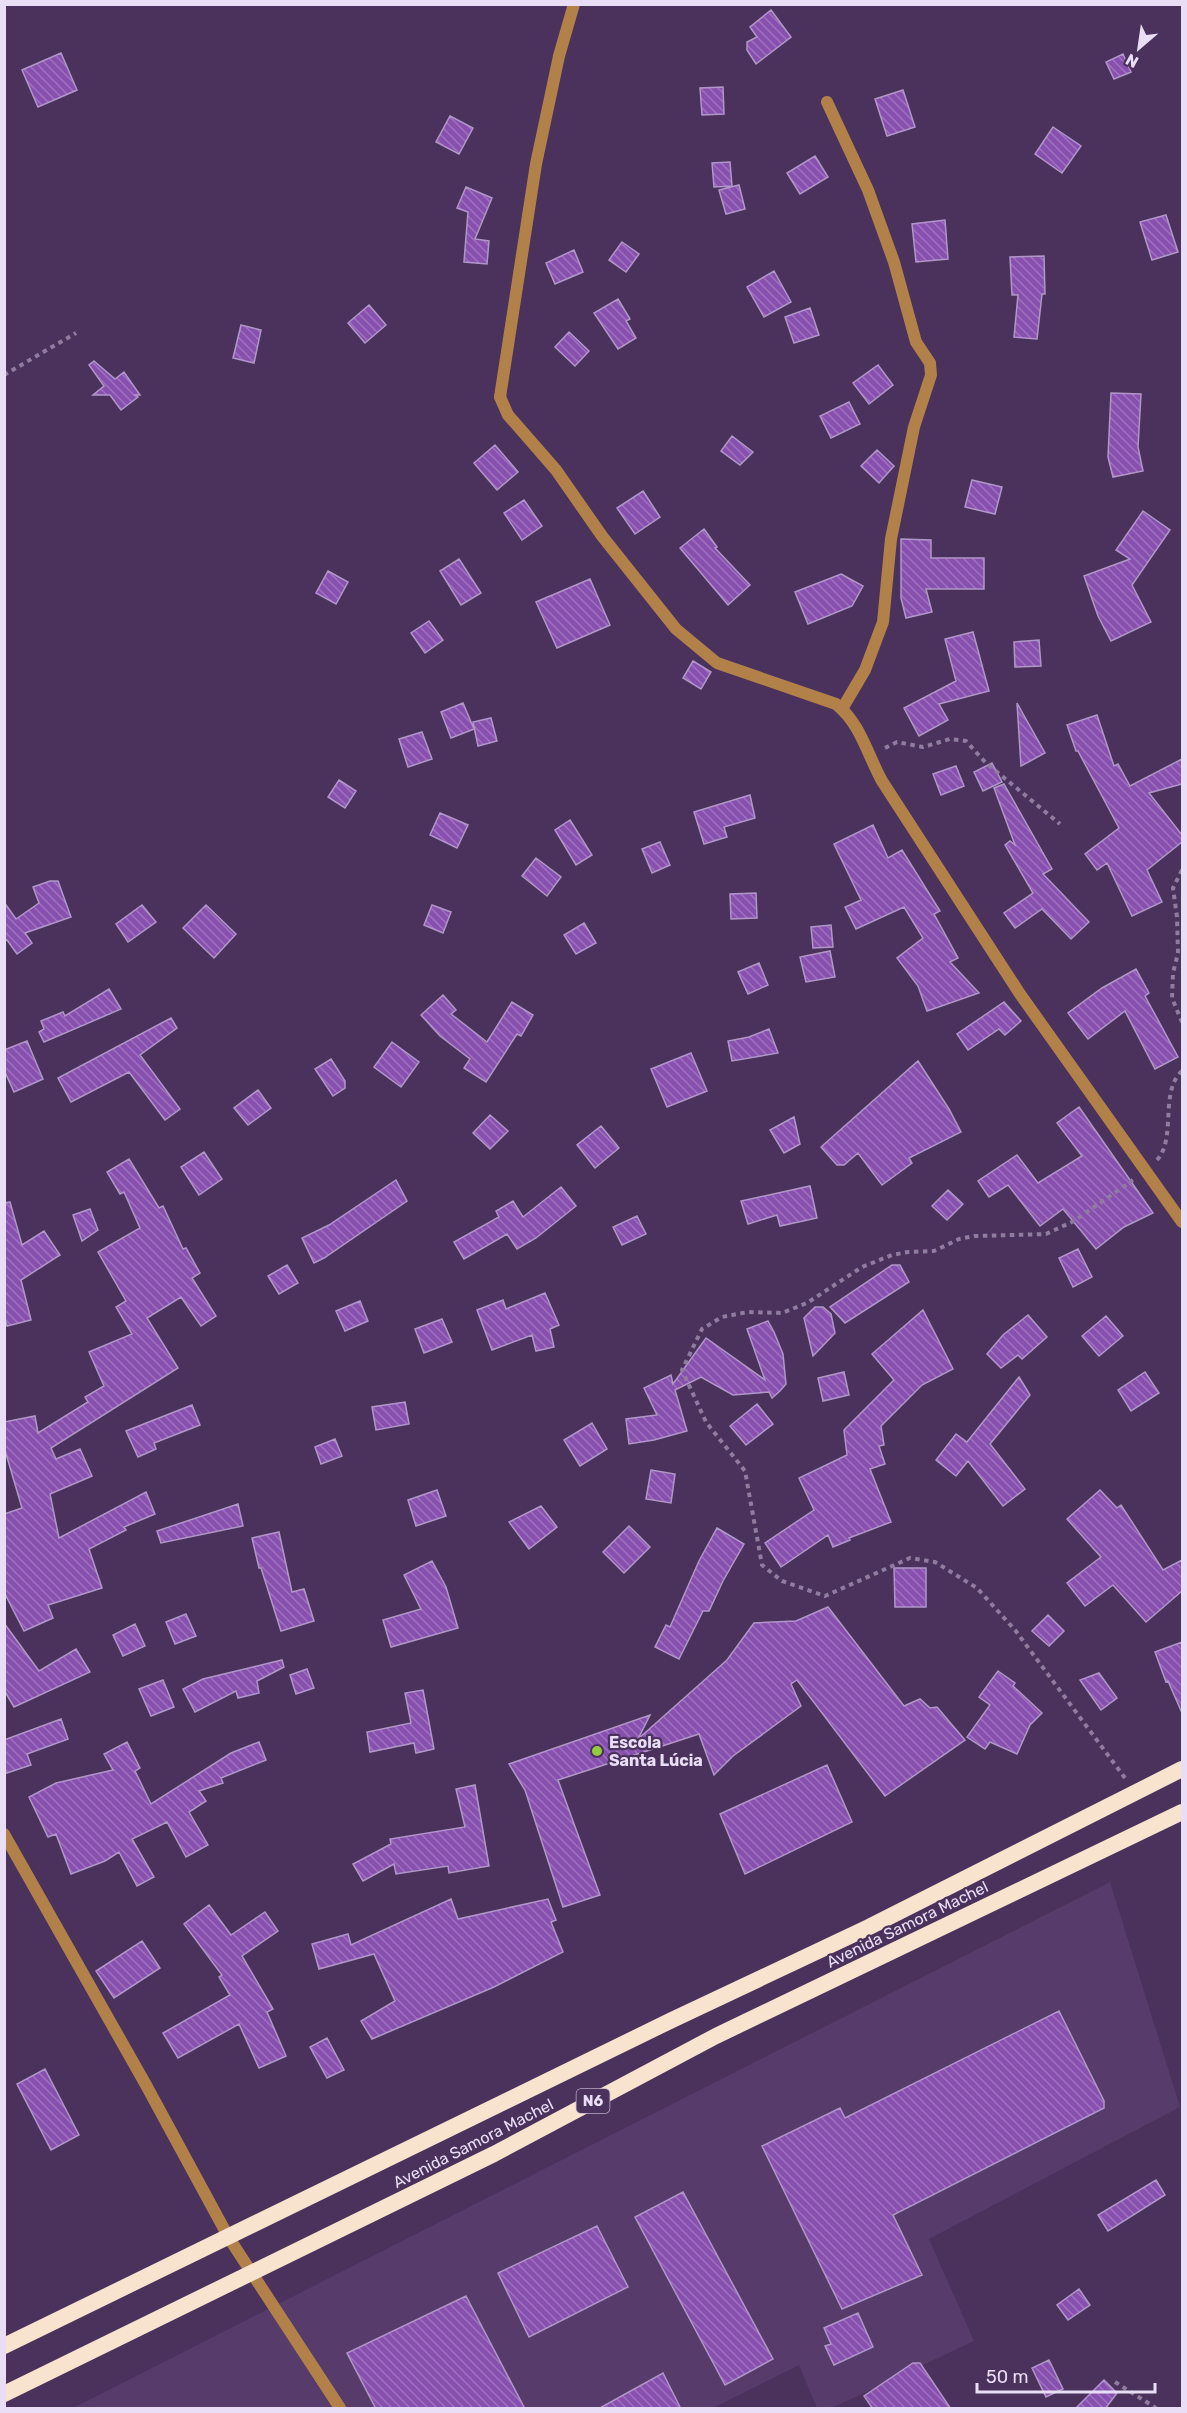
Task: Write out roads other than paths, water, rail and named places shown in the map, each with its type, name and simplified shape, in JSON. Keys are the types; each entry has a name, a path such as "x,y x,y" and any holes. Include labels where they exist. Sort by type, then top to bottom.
{"highway":[{"name":"Avenida Samora Machel","path":"4,2346 672,2020 869,1927 1182,1769"},
{"name":"Avenida Samora Machel","path":"4,2394 494,2154 716,2036 1182,1812"}],"street":[{"path":"574,4 559,56 536,164 500,397 508,415 556,470 602,536 676,629 717,663 836,704 855,723 868,757 1020,994 1099,1107 1148,1170 1182,1222"},
{"path":"827,102 868,190 894,262 916,342 930,363 931,375 914,427 891,539 883,622 865,670 842,709"},
{"path":"4,1834 146,2085 229,2238 340,2409"}],"place":[{"name":"Escola Santa Lúcia","path":"597,1751"}]}
